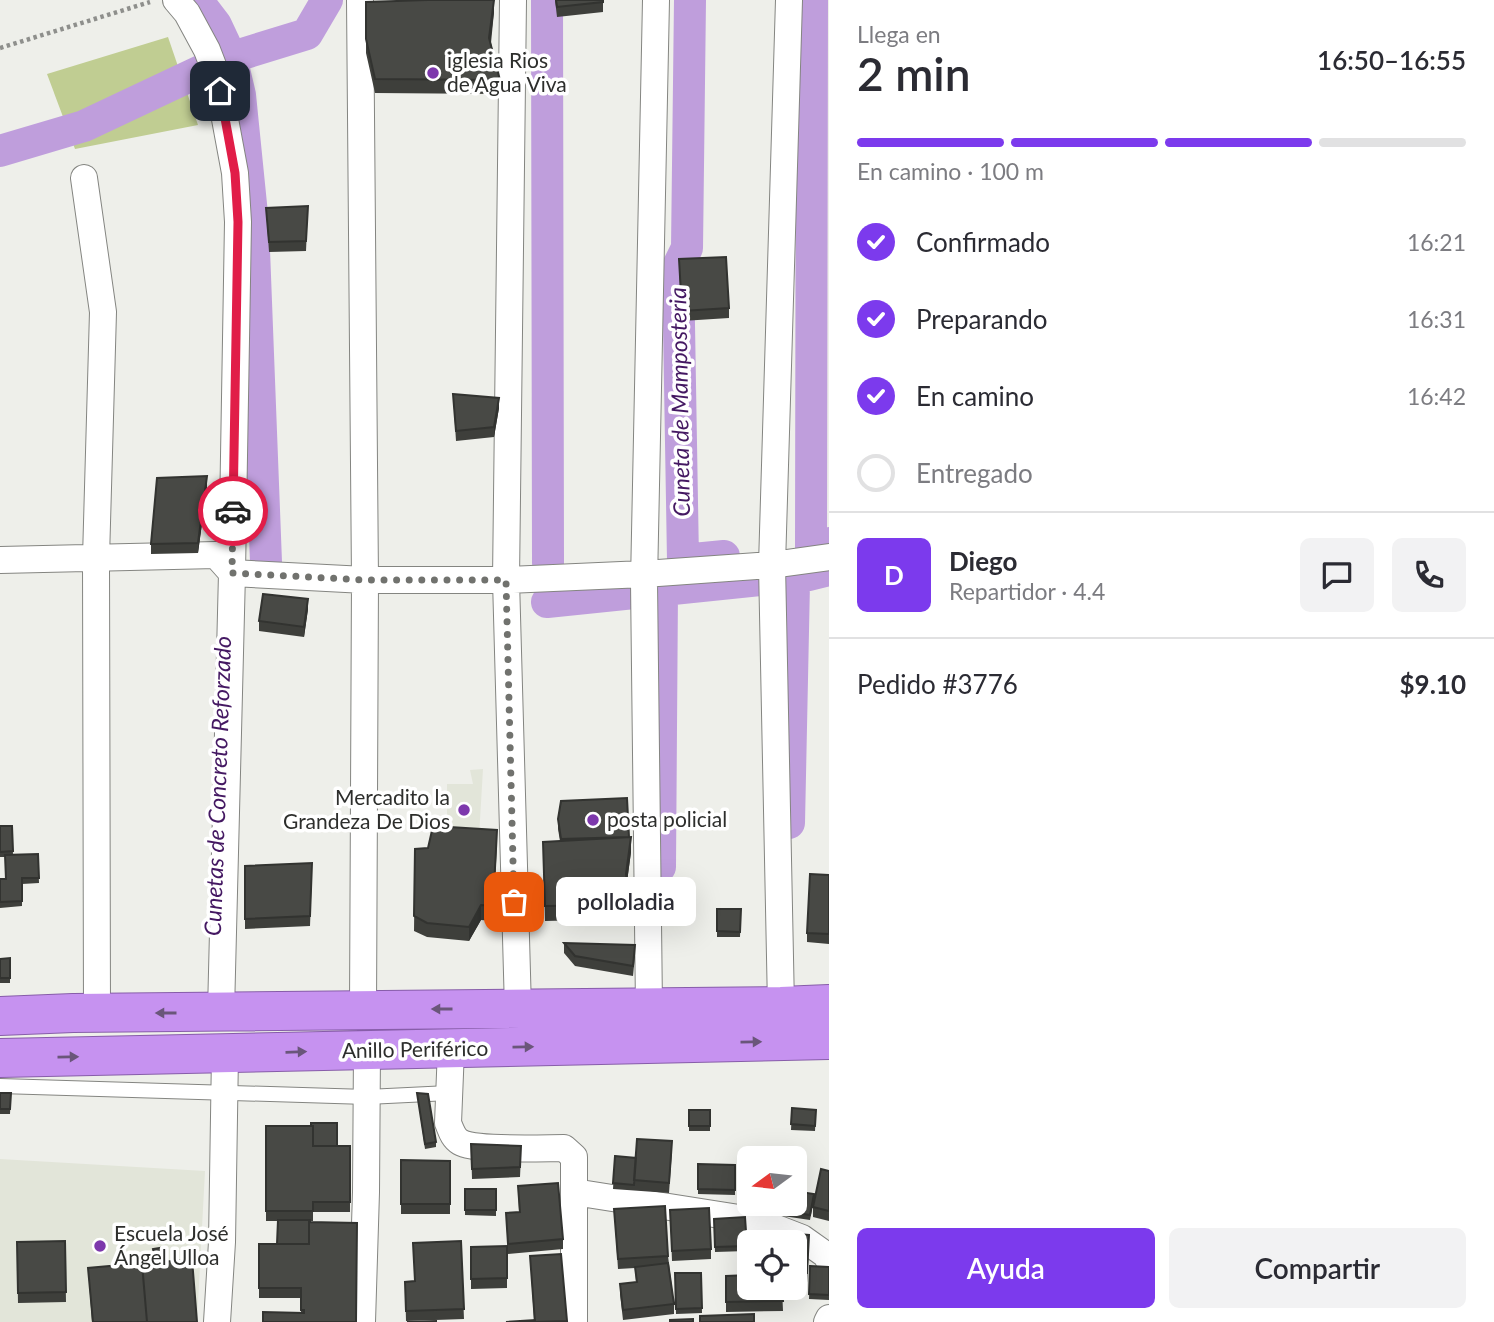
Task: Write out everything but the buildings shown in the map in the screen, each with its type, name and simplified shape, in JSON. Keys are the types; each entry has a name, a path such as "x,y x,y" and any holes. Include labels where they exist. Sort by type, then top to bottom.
{"highway":[{"name":"Anillo Periférico","path":"0,1016 829,1004"},
{"name":"Anillo Periférico","path":"0,1058 829,1040"}],"street":[{"path":"176,0 187,13 207,50 217,76 235,173 238,222 221,1012"},
{"path":"360,0 365,580 363,1009"},
{"path":"513,0 506,580 517,1009"},
{"path":"649,1007 644,578 656,0"},
{"path":"781,1006 772,579 789,0"},
{"path":"84,177 103,312 96,558 97,1013"},
{"path":"0,560 216,555 232,573 365,580 772,579 829,556"},
{"path":"451,1049 448,1123 459,1142 476,1147 564,1148 574,1157 574,1322"},
{"path":"362,1322 367,1050"},
{"path":"217,1322 222,1242 225,1054"},
{"path":"574,1192 758,1221 802,1238 826,1255 829,1261"}],"lane":[{"path":"0,1086 366,1097 449,1093"}],"path":[{"path":"0,48 156,0"}],"shaded area":[{"name":"Mercadito la Grandeza De Dios","path":"483,769 479,837 447,836 447,784 473,784 470,770"},
{"name":"Escuela José Ángel Ulloa","path":"0,1159 205,1171 197,1322 0,1322"}],"green space":[{"path":"168,37 198,125 75,149 47,74"}],"waterway":[{"name":"Cunetas de Concreto Reforzado","path":"197,0 216,25 231,57 240,95 253,224 266,562"},
{"path":"226,59 307,34 327,0"},
{"name":"Cuneta de Mamposteria","path":"547,0 548,563"},
{"name":"Cuneta de Mamposteria","path":"690,0 687,248 678,266 683,560 724,556"},
{"name":"Cuneta de Mamposteria","path":"812,0 811,547 829,543"},
{"path":"0,151 84,126 207,68"},
{"name":"Cuneta de Mamposteria","path":"547,602 809,575 829,570"},
{"name":"Cuneta de Mamposteria","path":"789,823 794,583"},
{"name":"Cuneta de Mamposteria","path":"660,867 662,590"}],"way so far":[{"path":"233,511 232,573 365,580 506,580 514,902"}],"place":[{"name":"iglesia Rios de Agua Viva","path":"433,73"},
{"name":"Mercadito la Grandeza De Dios","path":"464,810"},
{"name":"posta policial","path":"593,820"},
{"name":"polloladia","path":"514,902"},
{"name":"Escuela José Ángel Ulloa","path":"100,1246"}],"route":[{"path":"220,91 235,173 238,222 233,511"}]}
